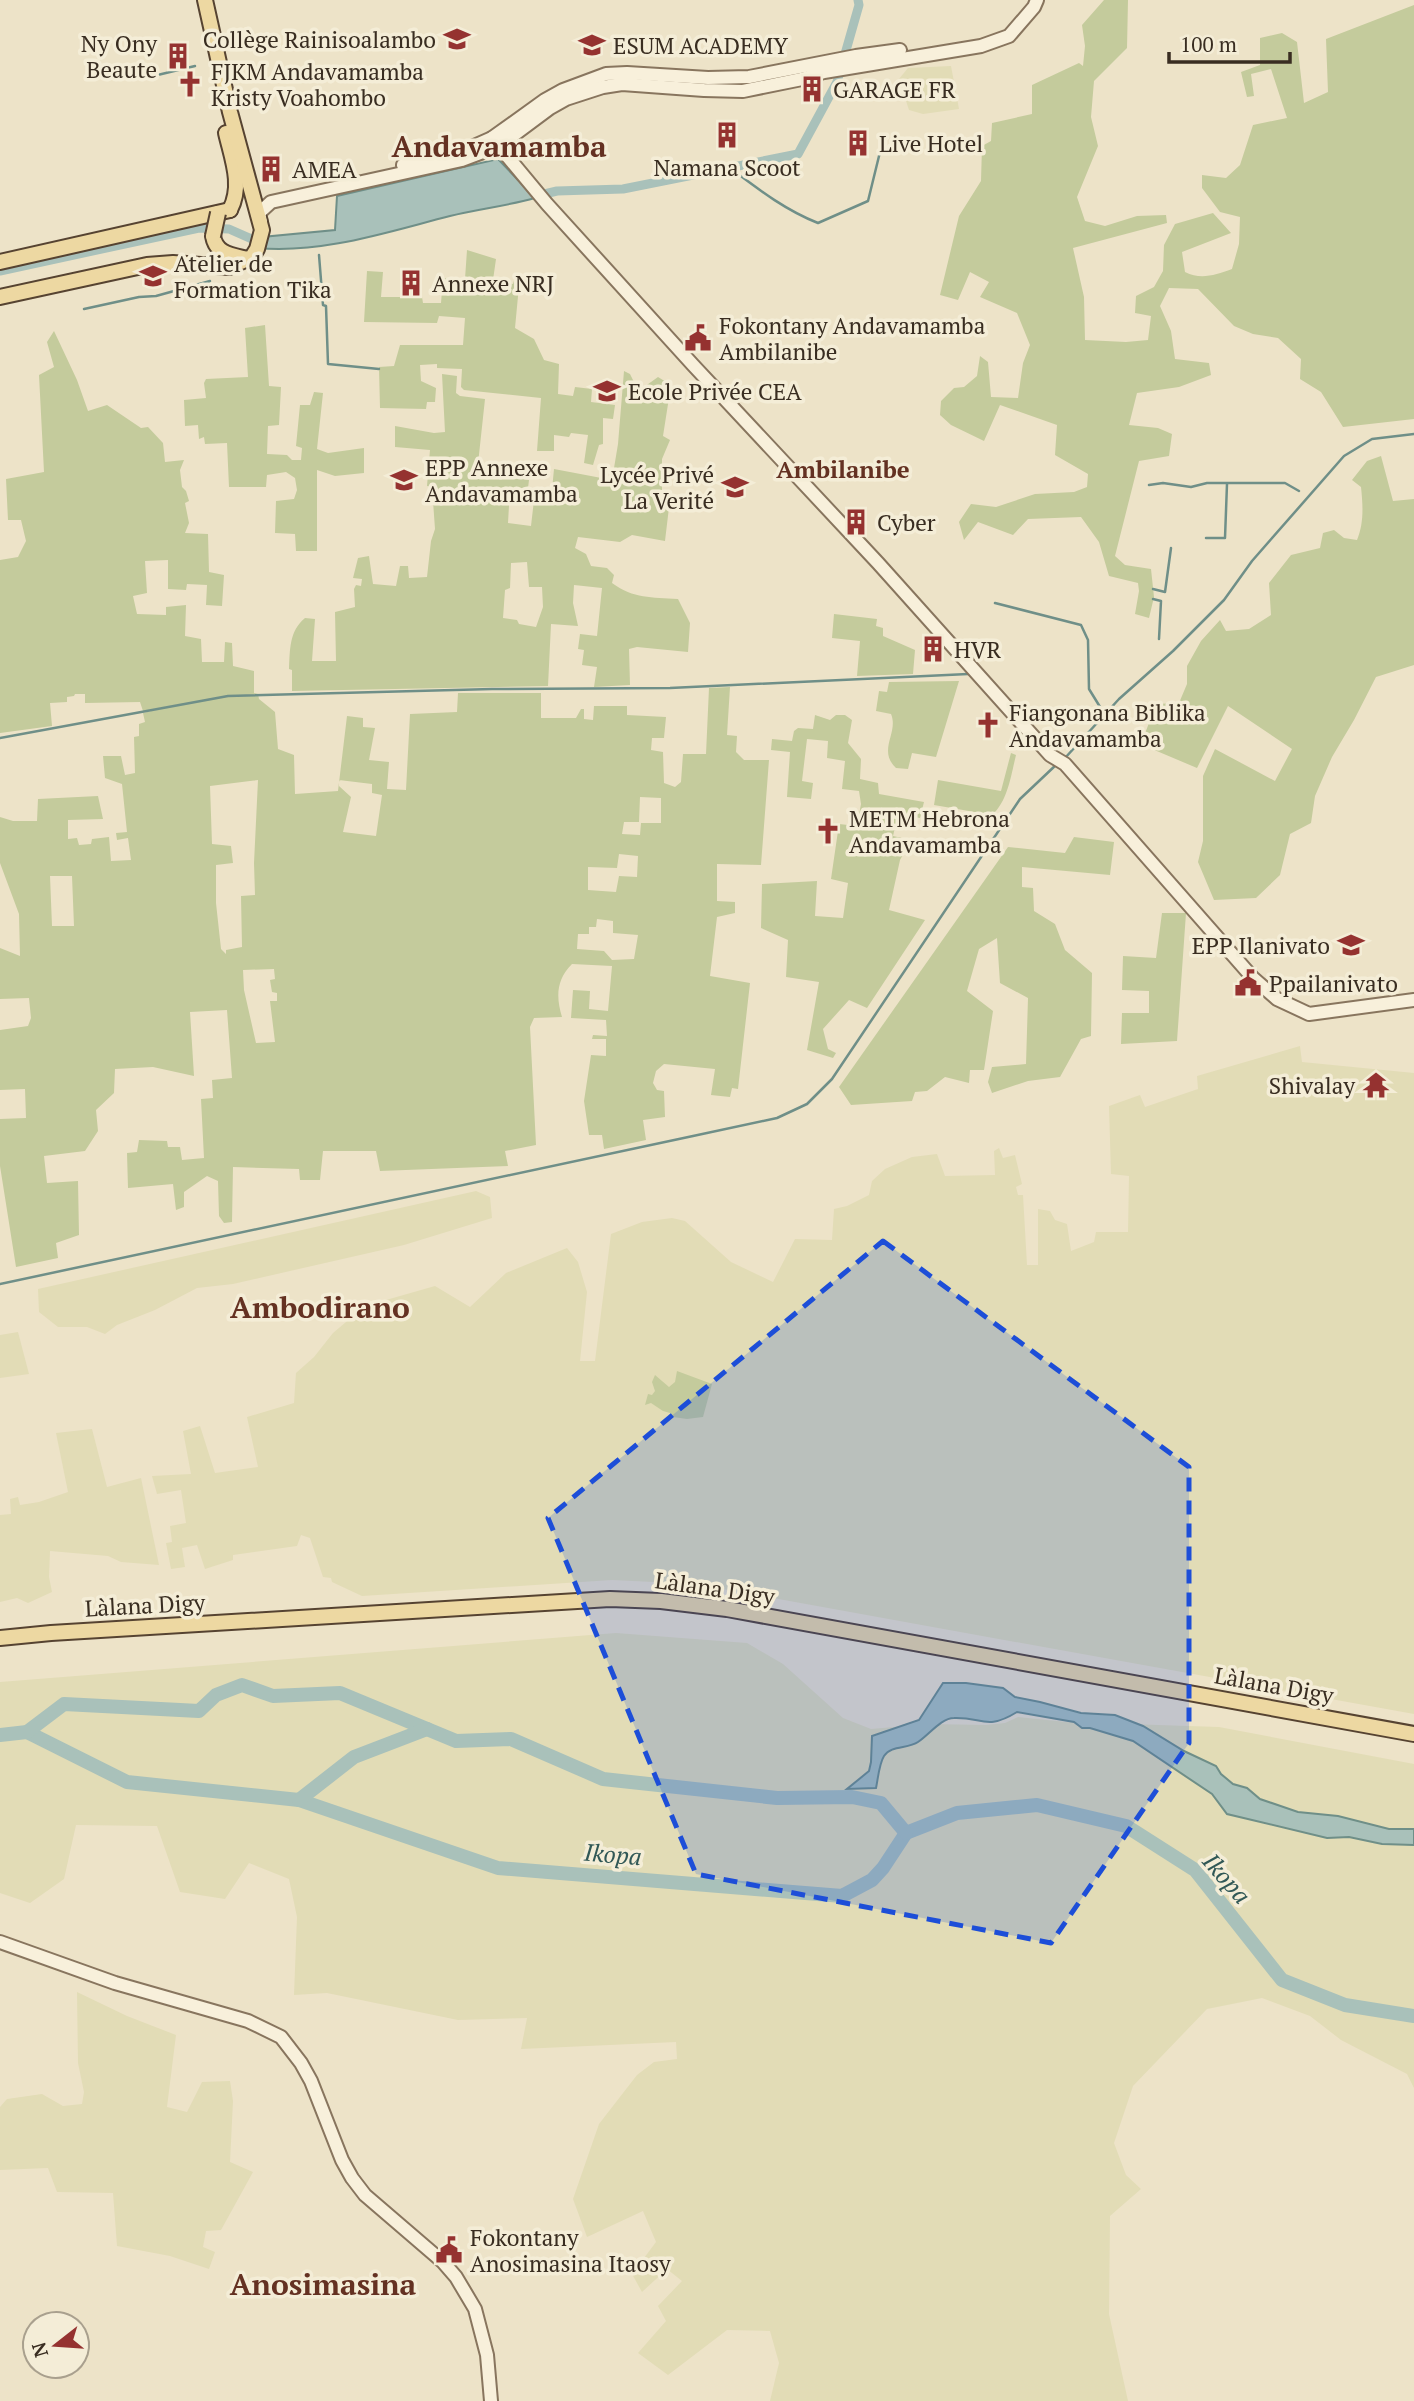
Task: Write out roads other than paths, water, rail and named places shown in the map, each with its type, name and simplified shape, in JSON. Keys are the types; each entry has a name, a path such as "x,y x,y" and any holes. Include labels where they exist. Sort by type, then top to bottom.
{"main road":[{"path":"197,0 237,181 236,196 224,211 213,236 222,253 250,258"},
{"path":"0,297 147,265 173,263 219,268 229,267 250,258 261,233 205,0"},
{"path":"0,261 256,206"},
{"name":"Làlana Digy","path":"0,1638 596,1600 661,1601 727,1609 1414,1734"}],"street":[{"path":"256,206 292,190 495,142 545,100 585,80 627,73 708,78 749,77 856,56 979,39 1008,30 1031,0"},
{"path":"261,233 259,213 271,202 462,160 566,99 603,87 622,84 743,91 824,72 981,47 1009,36 1037,0"},
{"path":"495,142 693,365 878,563 1050,755 1065,764 1253,978 1277,999 1309,1014 1414,1000"},
{"path":"0,1942 115,1983 248,2021 281,2037 311,2081 342,2160 352,2178 365,2195 443,2262 456,2277 475,2309 487,2355 491,2401"}],"water":[{"path":"498,159 535,198 330,245 257,248 262,237 335,230 337,196"},
{"path":"943,1683 1003,1688 1015,1697 1081,1713 1115,1715 1143,1726 1184,1751 1216,1766 1233,1784 1247,1788 1260,1799 1298,1812 1338,1816 1389,1829 1414,1829 1414,1845 1382,1844 1349,1837 1327,1838 1227,1814 1212,1794 1133,1741 1082,1728 1074,1722 1017,1712 991,1722 964,1718 944,1721 918,1742 887,1753 881,1763 876,1788 847,1789 869,1771 872,1736 919,1720"}],"waterway":[{"path":"536,196 557,191 623,189 798,154 837,82 859,5 858,0"},
{"path":"141,79 195,66"},
{"path":"730,168 783,205 818,223 868,201 880,152 906,152"},
{"path":"0,271 199,228 229,229 263,244"},
{"path":"319,255 323,305 326,306 328,364 379,369"},
{"path":"84,309 156,296 210,281"},
{"path":"1065,758 1119,699 1173,651 1224,600 1252,561 1344,456 1372,439 1414,434"},
{"path":"1149,485 1163,483 1191,487 1207,483 1285,483 1299,491"},
{"path":"1206,538 1225,538 1227,484"},
{"path":"1153,589 1165,592 1171,548"},
{"path":"1153,599 1161,601 1159,639"},
{"path":"995,603 1081,625 1088,640 1089,689 1105,715"},
{"path":"0,738 228,696 492,689 670,688 968,674"},
{"path":"0,1284 777,1118 807,1104 832,1079 1020,799 1057,764"},
{"name":"Ikopa","path":"0,1735 27,1732 64,1704 199,1711 216,1695 242,1685 273,1696 340,1693 456,1741 511,1739 603,1779 777,1798 852,1797 881,1803 906,1833"},
{"name":"Ikopa","path":"299,1800 354,1757 427,1729"},
{"name":"Ikopa","path":"27,1732 127,1782 299,1800 498,1868 842,1896 872,1880 906,1833 957,1813 1037,1805 1126,1826 1195,1870 1282,1980 1345,2005 1414,2016"}],"place":[{"name":"Collège Rainisoalambo","path":"457,39"},
{"name":"ESUM ACADEMY","path":"592,45"},
{"name":"Ny Ony Beaute","path":"178,56"},
{"name":"FJKM Andavamamba Kristy Voahombo","path":"190,84"},
{"name":"GARAGE FR","path":"812,89"},
{"name":"Namana Scoot","path":"727,135"},
{"name":"Live Hotel","path":"858,143"},
{"name":"AMEA","path":"271,169"},
{"name":"Atelier de Formation Tika","path":"153,276"},
{"name":"Annexe NRJ","path":"411,283"},
{"name":"Fokontany Andavamamba Ambilanibe","path":"698,338"},
{"name":"Ecole Privée CEA","path":"607,391"},
{"name":"EPP Annexe Andavamamba","path":"404,480"},
{"name":"Lycée Privé La Verité","path":"735,487"},
{"name":"Cyber","path":"856,522"},
{"name":"HVR","path":"933,649"},
{"name":"Fiangonana Biblika Andavamamba","path":"988,725"},
{"name":"METM Hebrona Andavamamba","path":"828,831"},
{"name":"EPP Ilanivato","path":"1351,945"},
{"name":"Ppailanivato","path":"1248,983"},
{"name":"Shivalay","path":"1376,1085"},
{"name":"Fokontany Anosimasina Itaosy","path":"449,2250"}],"district":[{"name":"Andavamamba","path":"499,146"},
{"name":"Ambilanibe","path":"843,469"},
{"name":"Ambodirano","path":"320,1307"},
{"name":"Anosimasina","path":"323,2284"}]}
